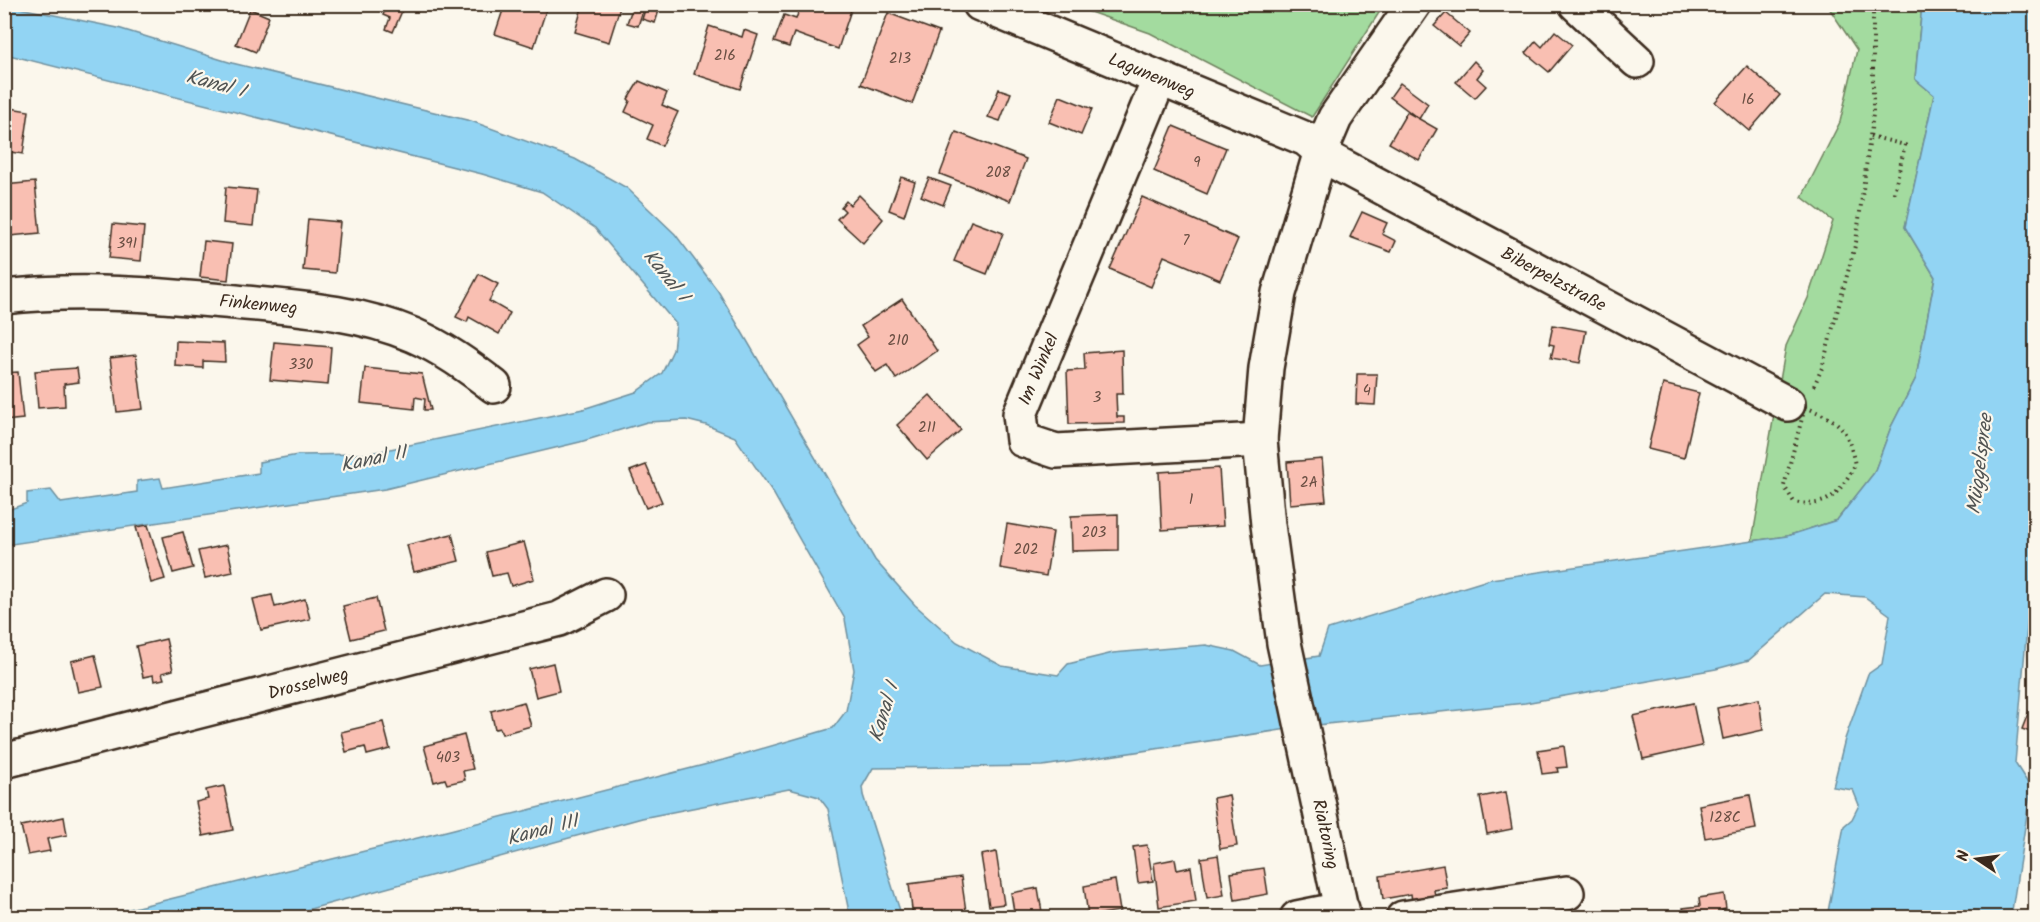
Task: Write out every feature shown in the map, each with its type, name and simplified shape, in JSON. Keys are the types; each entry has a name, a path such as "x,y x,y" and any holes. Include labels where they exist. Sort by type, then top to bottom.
{"street":[{"name":"Lagunenweg","path":"980,4 1306,139 1321,151"},
{"path":"1260,440 1266,368 1279,293 1321,151 1335,118 1414,4"},
{"path":"1576,4 1637,61"},
{"name":"Im Winkel","path":"1159,80 1020,414 1023,440 1056,451 1260,440"},
{"name":"Biberpelzstraße","path":"1321,151 1341,165 1804,399"},
{"name":"Finkenweg","path":"4,297 42,292 140,294 313,309 377,322 413,335 451,354 494,386"},
{"name":"Rialtoring","path":"1260,440 1268,525 1284,643 1342,913"},
{"name":"Drosselweg","path":"4,760 559,619 606,595"},
{"path":"1403,918 1567,893"},
{"path":"1297,918 1342,913"}],"path":[{"path":"1804,399 1843,428 1855,465 1833,498 1812,506 1794,502 1784,486 1804,399 1822,368 1856,242 1870,136 1873,4"},
{"path":"1870,136 1905,145 1893,197"}],"green space":[{"path":"1070,5 1384,5 1312,117 1150,33"},
{"path":"1827,5 1922,5 1915,79 1934,95 1905,227 1935,277 1916,378 1891,427 1874,473 1837,520 1787,536 1752,541 1786,346 1808,298 1833,221 1802,197 1840,122 1857,50"}],"water":[{"path":"5,5 118,28 232,63 471,121 575,159 627,188 675,234 718,291 875,560 915,605 957,642 1002,666 1058,675 1068,664 1113,653 1206,645 1234,651 1260,665 1319,656 1328,629 1491,579 1787,536 1837,520 1874,473 1891,427 1916,378 1935,277 1905,227 1934,95 1915,79 1922,5 2035,5 2036,525 2015,763 2031,788 2011,917 1827,917 1844,826 1852,819 1859,805 1853,790 1833,787 1845,739 1868,674 1882,664 1890,615 1865,597 1825,594 1749,660 1716,669 1525,703 1308,726 1043,766 873,768 862,787 863,795 902,917 850,917 828,809 819,797 789,789 642,818 281,917 97,917 723,760 833,728 846,711 854,670 845,619 772,491 735,437 706,425 686,420 647,422 580,442 385,489 5,545 5,511 27,503 27,493 51,490 61,503 137,492 137,481 160,478 163,488 259,473 259,462 298,455 366,454 583,409 636,392 662,373 673,350 676,324 595,228 542,192 482,174 5,54"}],"building":[{"path":"387,4 405,4 393,32 386,29 390,18 383,15"},
{"path":"505,4 548,4 534,47 495,34"},
{"path":"583,4 621,4 609,42 575,32"},
{"path":"629,4 645,4 638,26 627,23 633,6"},
{"path":"647,4 661,4 655,23 642,19"},
{"path":"801,4 843,4 852,7 838,49 794,33 789,47 774,42 784,15 796,19"},
{"path":"250,9 269,17 256,52 236,44"},
{"path":"888,13 939,32 912,104 861,84"},
{"path":"1446,13 1470,33 1459,46 1434,26"},
{"path":"709,26 742,37 744,30 758,35 740,89 694,74"},
{"path":"1555,31 1572,45 1549,72 1526,53 1536,41 1542,47"},
{"path":"1474,61 1483,70 1477,78 1486,86 1475,98 1456,82"},
{"path":"1747,66 1780,95 1749,131 1715,102"},
{"path":"639,81 667,93 662,105 678,112 662,146 647,139 653,125 625,112 630,101 628,99"},
{"path":"1400,83 1428,104 1419,119 1390,97"},
{"path":"999,89 1011,93 1000,121 988,117"},
{"path":"1060,96 1092,109 1081,135 1049,122"},
{"path":"4,107 29,111 23,154 4,151"},
{"path":"1407,112 1437,129 1419,160 1389,143"},
{"path":"1173,126 1226,148 1207,194 1154,171"},
{"path":"956,132 1026,159 1010,201 940,174"},
{"path":"901,177 915,182 904,216 889,210"},
{"path":"929,178 951,186 943,205 921,196"},
{"path":"35,182 40,233 10,236 8,215 4,216 4,185"},
{"path":"226,187 257,190 253,226 223,223"},
{"path":"859,195 883,219 863,243 837,219 845,211 841,207 846,201 850,205"},
{"path":"1142,197 1238,239 1220,280 1164,256 1151,287 1110,269"},
{"path":"1362,212 1387,223 1382,234 1396,241 1391,252 1350,237"},
{"path":"308,219 340,222 335,273 303,270"},
{"path":"971,221 1003,233 987,274 954,261"},
{"path":"113,224 144,227 141,261 109,258"},
{"path":"204,241 232,244 228,280 200,277"},
{"path":"479,274 498,284 489,301 510,313 499,334 469,317 467,322 456,317"},
{"path":"902,299 937,351 896,379 887,365 876,372 857,345 868,337 861,326"},
{"path":"1553,325 1586,331 1580,363 1551,358 1554,345 1549,344"},
{"path":"176,341 224,343 225,362 203,361 203,368 175,366"},
{"path":"274,342 331,347 328,385 270,380"},
{"path":"1122,350 1123,394 1116,394 1117,417 1124,417 1124,423 1069,424 1067,371 1085,370 1084,353"},
{"path":"136,355 143,409 117,412 110,358"},
{"path":"77,368 79,382 64,384 65,406 38,408 35,371"},
{"path":"365,368 422,374 431,410 424,410 425,399 415,397 414,409 361,403"},
{"path":"18,372 23,419 4,421 4,373"},
{"path":"1357,374 1377,374 1375,405 1356,404"},
{"path":"1663,384 1699,393 1684,458 1648,449"},
{"path":"930,395 961,430 927,460 897,425"},
{"path":"1322,459 1326,501 1290,504 1287,462"},
{"path":"646,465 662,502 646,508 630,471"},
{"path":"1219,468 1223,526 1162,530 1159,472"},
{"path":"1118,514 1118,550 1072,551 1071,516"},
{"path":"1007,524 1053,532 1046,576 1000,568"},
{"path":"148,525 165,579 151,583 136,527"},
{"path":"183,532 193,568 173,573 163,537"},
{"path":"452,534 459,561 414,572 407,545"},
{"path":"524,542 534,579 511,586 507,573 492,576 486,552"},
{"path":"227,545 233,572 205,578 198,551"},
{"path":"272,595 275,607 305,599 310,619 261,630 253,599"},
{"path":"376,598 384,631 351,639 343,606"},
{"path":"166,639 173,670 162,673 164,679 154,681 153,675 143,677 136,646"},
{"path":"95,655 103,687 78,692 71,661"},
{"path":"553,663 559,691 536,697 529,669"},
{"path":"1759,699 1763,730 1723,739 1717,708"},
{"path":"524,702 531,726 502,734 500,728 495,729 491,711"},
{"path":"1693,703 1702,746 1643,759 1633,716"},
{"path":"2029,711 2036,714 2036,734 2022,729"},
{"path":"383,722 390,749 367,755 365,747 346,752 341,732"},
{"path":"464,735 473,769 463,771 465,780 447,784 445,779 434,782 424,746"},
{"path":"1564,746 1567,767 1557,768 1558,772 1542,774 1538,750"},
{"path":"224,786 233,830 203,836 196,802 208,799 206,790"},
{"path":"1506,792 1512,829 1487,834 1480,797"},
{"path":"1229,795 1237,846 1220,849 1213,798"},
{"path":"1750,795 1756,829 1705,838 1699,805"},
{"path":"64,817 67,835 47,839 50,851 28,855 21,826"},
{"path":"1147,845 1153,881 1138,883 1133,847"},
{"path":"996,852 1004,904 989,906 981,855"},
{"path":"1218,855 1224,895 1207,898 1201,858"},
{"path":"1175,859 1177,870 1191,867 1196,901 1159,907 1154,863"},
{"path":"1443,865 1447,888 1434,890 1435,896 1412,901 1411,894 1383,899 1380,876"},
{"path":"1264,868 1268,894 1235,900 1231,873"},
{"path":"961,877 967,918 913,918 909,884"},
{"path":"1115,880 1120,911 1088,916 1084,886"},
{"path":"1038,888 1043,918 1015,918 1011,893"},
{"path":"1724,894 1726,909 1722,910 1723,918 1685,918 1683,908 1700,906 1699,898"}],"water label":[{"name":"Kanal I","path":"216,83"},
{"name":"Kanal I","path":"667,275"},
{"name":"Kanal II","path":"373,458"},
{"name":"Müggelspree","path":"1979,464"},
{"name":"Kanal I","path":"883,712"},
{"name":"Kanal III","path":"542,829"}]}
